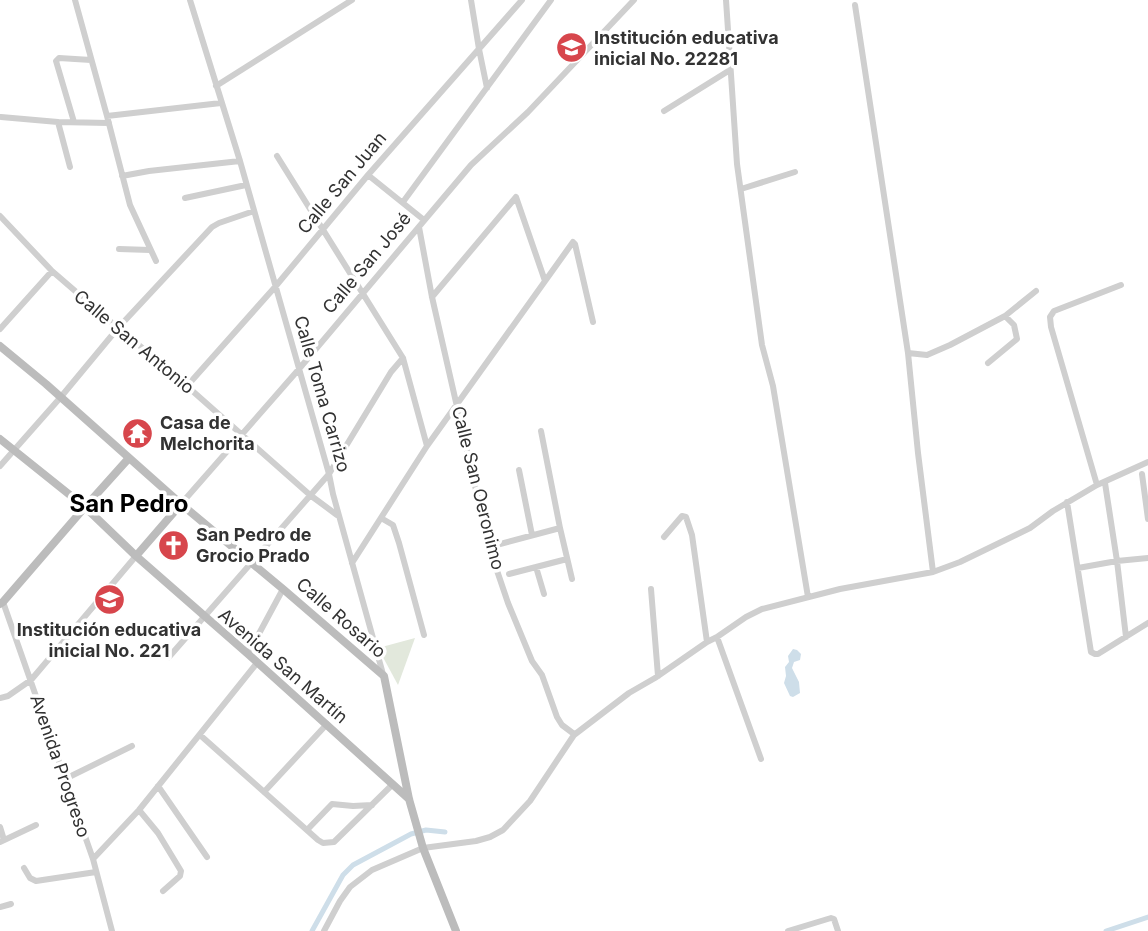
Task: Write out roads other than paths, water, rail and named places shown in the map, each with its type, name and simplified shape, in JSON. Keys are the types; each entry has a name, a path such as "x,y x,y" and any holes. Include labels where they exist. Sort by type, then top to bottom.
{"main road":[{"name":"Calle Rosario","path":"0,346 384,676"},
{"name":"Avenida San Martín","path":"0,439 85,507 136,556 409,799"},
{"path":"2,603 129,458"},
{"name":"Calle San José","path":"136,556 181,504"},
{"name":"Calle Toma Carrizo","path":"384,676 409,799 420,839 456,931"}],"street":[{"path":"75,0 130,205 156,261"},
{"name":"Calle Toma Carrizo","path":"190,0 240,161 384,676"},
{"path":"216,86 352,0"},
{"path":"471,0 487,88"},
{"name":"Calle San Juan","path":"187,386 522,0"},
{"path":"403,202 551,0"},
{"name":"Calle San José","path":"181,504 471,166 528,111 634,0"},
{"path":"726,0 737,164 762,345 773,386 808,597"},
{"path":"855,5 908,353 933,572"},
{"path":"74,122 56,61 59,58 92,60"},
{"path":"664,111 730,70"},
{"path":"1,117 74,122 221,103"},
{"path":"58,122 70,167"},
{"path":"277,156 403,358 427,446"},
{"path":"122,176 240,161"},
{"path":"741,189 795,172"},
{"path":"368,175 424,220"},
{"path":"185,198 246,185"},
{"path":"432,297 516,197 545,281"},
{"path":"0,466 118,328 212,228 254,211"},
{"name":"Calle San Antonio","path":"0,216 52,271 310,495 339,516"},
{"name":"Calle San Oeronimo","path":"419,227 432,297 489,547 508,603 532,661 542,675 557,717 574,734"},
{"path":"352,563 457,402 571,243 575,244 593,322"},
{"path":"119,250 150,250"},
{"path":"0,329 52,271"},
{"path":"1121,285 1054,311 1050,317 1101,484 1117,561 1126,637"},
{"path":"908,353 927,355 950,345 1005,316 1036,291"},
{"path":"988,363 1017,339 1014,325 1005,316"},
{"path":"169,657 329,474 391,372 403,358"},
{"path":"541,431 559,528 572,579"},
{"path":"324,931 350,887 420,839 476,841 503,830 530,800 574,734 629,693 746,617 762,609 808,597 933,572 960,562 1030,528 1067,502 1148,462"},
{"path":"519,470 532,535"},
{"path":"1142,474 1148,519"},
{"path":"1067,502 1091,652 1098,654 1148,622"},
{"path":"664,537 682,516 686,517 692,534 707,642"},
{"path":"381,518 393,525 424,635"},
{"path":"489,547 559,528"},
{"path":"0,698 8,696 31,680 136,556"},
{"path":"1079,568 1148,558"},
{"path":"509,574 567,559"},
{"path":"537,567 544,594"},
{"path":"248,654 284,589"},
{"path":"651,589 658,676"},
{"name":"Avenida Progreso","path":"2,603 93,859 112,931"},
{"path":"717,637 761,758"},
{"path":"93,859 139,810 257,663"},
{"path":"264,792 327,724"},
{"path":"200,735 323,842 334,842 394,785"},
{"path":"65,779 132,746"},
{"path":"158,786 207,857"},
{"path":"307,830 332,804 372,805"},
{"path":"139,810 158,833 181,871 180,876 163,891"},
{"path":"0,827 2,841 36,825"},
{"path":"24,868 30,878 36,881 96,872"},
{"path":"0,907 11,904"},
{"path":"788,931 831,918 834,919 838,931"}],"waterway":[{"path":"312,931 343,875 353,865 411,834 426,830 445,832"},
{"path":"1106,931 1148,917"}],"place":[{"name":"Institución educativa inicial No. 22281","path":"571,48"},
{"name":"Casa de Melchorita","path":"137,433"},
{"name":"San Pedro de Grocio Prado","path":"173,545"},
{"name":"Institución educativa inicial No. 221","path":"109,599"}],"district":[{"name":"San Pedro","path":"129,504"}]}
